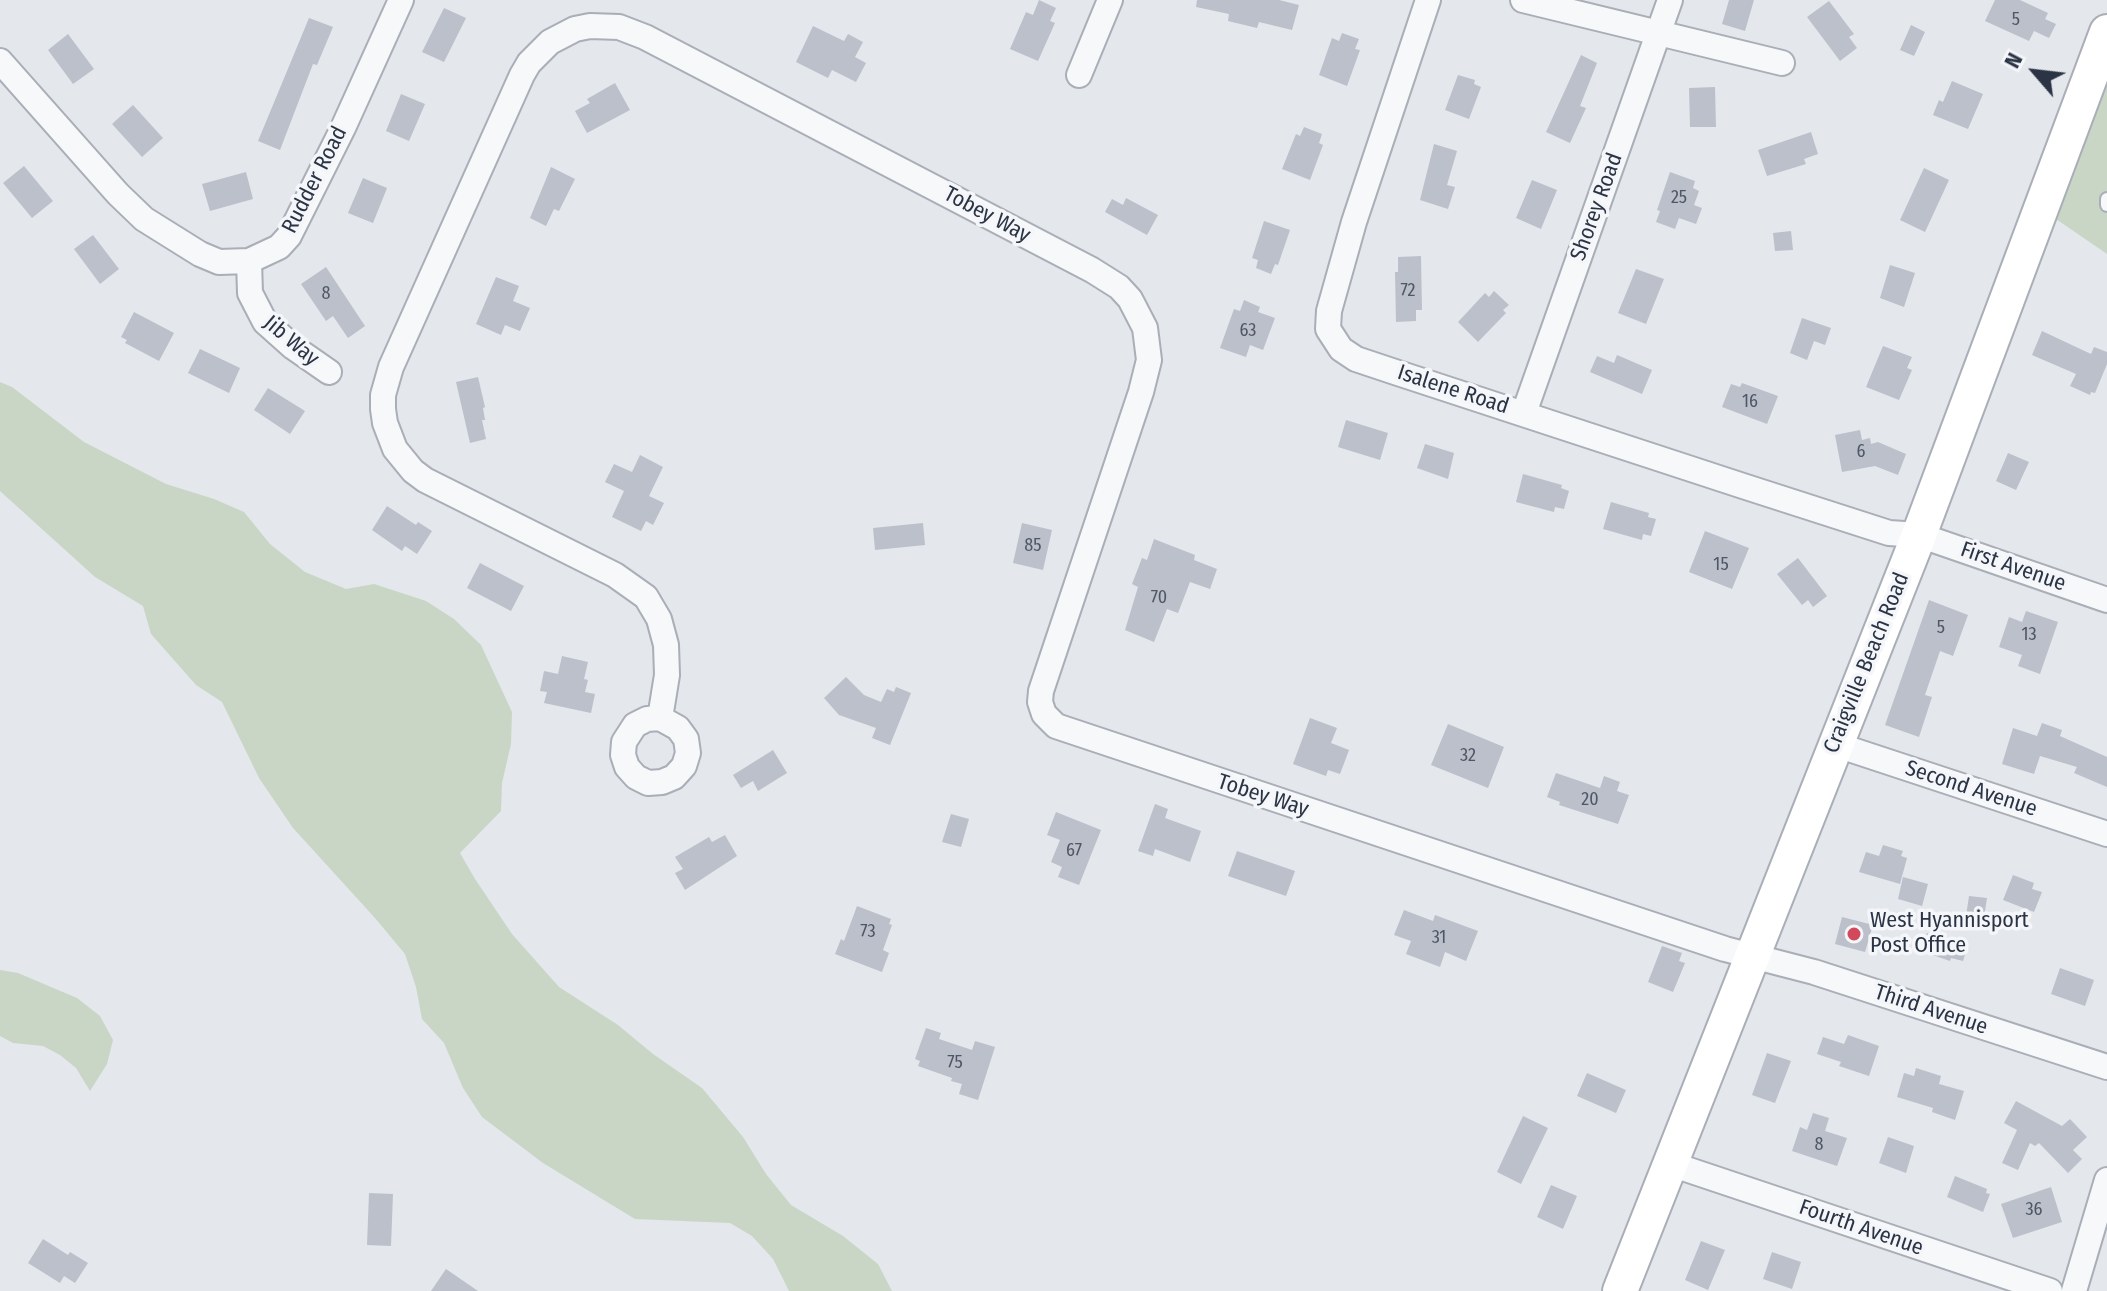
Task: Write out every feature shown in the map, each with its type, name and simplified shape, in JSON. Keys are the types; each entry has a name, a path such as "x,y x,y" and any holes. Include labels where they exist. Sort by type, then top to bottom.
{"main road":[{"name":"Craigville Beach Road","path":"1620,1291 1919,535 2107,32"}],"street":[{"name":"Rudder Road","path":"249,261 279,247 289,236 343,128 401,0"},
{"path":"1079,75 1110,0"},
{"name":"Isalene Road","path":"1428,0 1354,222 1329,311 1328,329 1341,349 1356,359 1889,533 1919,535"},
{"path":"1523,0 1782,63"},
{"name":"Shorey Road","path":"1524,413 1670,0"},
{"name":"Tobey Way","path":"660,718 667,675 666,645 659,619 646,597 615,575 425,480 395,449 383,409 383,395 391,367 522,75 529,63 550,42 575,29 590,26 619,27 645,37 1092,270 1119,287 1130,299 1145,328 1149,360 1041,691 1040,702 1044,714 1056,726 1725,949 1754,954"},
{"path":"0,61 144,219 200,254 219,262 249,261"},
{"name":"Jib Way","path":"249,261 250,293 265,322 293,347 329,372"},
{"name":"First Avenue","path":"1919,535 2107,600"},
{"name":"Second Avenue","path":"1834,744 2107,834"},
{"name":"Third Avenue","path":"1754,954 2107,1067"},
{"name":"Fourth Avenue","path":"1671,1164 2050,1291"},
{"path":"2074,1291 2107,1180"}],"green space":[{"path":"2107,82 2107,254 2056,219"},
{"path":"0,382 12,387 84,442 166,484 244,512 270,544 305,572 346,589 374,584 426,601 454,619 481,645 512,712 511,744 502,783 501,811 460,853 475,879 512,934 559,987 618,1025 702,1088 743,1137 766,1174 791,1205 843,1236 878,1264 892,1291 789,1291 773,1259 752,1236 730,1223 635,1219 543,1163 482,1117 463,1088 444,1043 422,1019 405,954 293,828 259,778 222,702 196,685 151,634 143,606 95,577 0,491"},
{"path":"0,970 18,973 77,998 100,1016 113,1040 107,1064 90,1091 76,1068 60,1055 43,1046 13,1043 0,1036"}],"building":[{"path":"1039,0 1056,8 1050,21 1055,23 1038,61 1010,49 1026,12 1033,15"},
{"path":"1197,0 1279,0 1299,5 1292,30 1259,22 1257,28 1228,21 1229,14 1196,7"},
{"path":"1729,0 1754,0 1745,31 1722,24"},
{"path":"1995,0 2020,0 2048,13 2045,19 2056,24 2049,38 2034,31 2029,41 1985,21"},
{"path":"1829,1 1854,34 1849,37 1857,48 1840,61 1807,17"},
{"path":"444,8 466,18 444,62 422,52"},
{"path":"309,18 333,27 317,65 313,64 280,150 258,141"},
{"path":"1911,25 1925,32 1914,56 1900,50"},
{"path":"813,26 844,41 848,34 863,42 855,57 866,63 856,82 832,70 828,78 796,62"},
{"path":"1342,33 1359,39 1355,49 1360,50 1347,86 1319,75 1332,38 1339,41"},
{"path":"68,34 94,69 73,84 48,50"},
{"path":"1581,55 1597,63 1580,106 1586,108 1570,143 1546,132"},
{"path":"1458,75 1475,80 1474,84 1481,87 1469,119 1445,110"},
{"path":"1952,81 1983,94 1968,129 1933,115"},
{"path":"615,83 630,110 587,133 575,111 590,103 587,99"},
{"path":"1715,87 1716,127 1690,127 1689,88"},
{"path":"401,94 425,104 409,141 386,131"},
{"path":"133,105 163,138 142,157 112,124"},
{"path":"1304,127 1322,134 1319,143 1323,145 1310,180 1282,169 1296,134 1300,136"},
{"path":"1811,132 1818,154 1804,159 1806,164 1767,176 1758,150"},
{"path":"1434,144 1457,151 1447,185 1455,187 1448,209 1420,200"},
{"path":"24,166 53,201 32,218 3,183"},
{"path":"551,167 575,179 559,211 554,209 546,226 530,218"},
{"path":"1924,168 1949,180 1925,232 1900,220"},
{"path":"246,172 253,199 210,211 202,184"},
{"path":"1670,172 1695,181 1693,188 1699,191 1694,205 1702,208 1696,224 1679,218 1675,229 1656,222"},
{"path":"363,178 387,188 373,223 348,213"},
{"path":"1532,180 1557,190 1541,229 1516,218"},
{"path":"1126,198 1158,215 1147,235 1105,212 1112,199 1123,205"},
{"path":"1264,221 1290,230 1278,265 1275,264 1271,274 1256,268 1258,260 1252,258"},
{"path":"1791,231 1793,250 1775,251 1773,233"},
{"path":"93,235 119,269 100,284 74,249"},
{"path":"1421,256 1422,310 1416,310 1416,321 1396,322 1395,272 1398,272 1398,257"},
{"path":"1890,265 1915,273 1904,307 1880,298"},
{"path":"326,267 365,326 348,338 333,316 326,321 301,284"},
{"path":"1636,269 1664,279 1646,324 1618,313"},
{"path":"496,277 519,286 513,301 530,308 520,331 505,325 501,335 476,324"},
{"path":"1494,291 1509,305 1503,310 1506,313 1478,342 1458,322 1485,293 1489,297"},
{"path":"1244,300 1260,307 1258,312 1275,318 1263,350 1250,345 1246,357 1220,348 1234,309 1240,311"},
{"path":"134,312 174,333 159,361 125,343 127,340 121,337"},
{"path":"1802,318 1831,328 1825,345 1814,341 1807,360 1790,353"},
{"path":"2042,331 2091,354 2094,347 2107,352 2107,364 2095,393 2091,392 2090,395 2070,386 2076,374 2032,355"},
{"path":"1883,346 1912,357 1907,368 1912,370 1899,400 1866,387"},
{"path":"200,349 240,368 229,393 188,373"},
{"path":"1617,355 1652,370 1642,394 1590,372 1597,356 1614,363"},
{"path":"478,377 485,407 485,420 482,420 486,439 470,443 456,382"},
{"path":"1742,383 1778,396 1767,424 1722,407 1731,384 1740,387"},
{"path":"268,388 305,411 290,434 254,410"},
{"path":"1346,420 1388,433 1380,460 1338,447"},
{"path":"1860,430 1862,440 1870,438 1871,444 1878,442 1906,454 1898,475 1875,466 1842,472 1835,435"},
{"path":"1425,444 1454,453 1448,479 1417,468"},
{"path":"2008,453 2029,462 2016,490 1996,481"},
{"path":"640,455 663,467 649,496 664,503 653,525 646,521 641,531 612,517 624,491 605,482 614,464 632,472"},
{"path":"1523,474 1562,485 1561,488 1569,491 1564,509 1555,507 1554,512 1516,502"},
{"path":"1611,502 1649,513 1648,517 1656,519 1651,536 1643,534 1642,540 1603,529"},
{"path":"387,506 416,525 418,522 432,531 417,554 405,546 402,551 372,530"},
{"path":"923,523 925,545 875,550 873,528"},
{"path":"1022,523 1052,530 1043,570 1013,563"},
{"path":"1705,531 1749,548 1732,589 1689,572"},
{"path":"1154,539 1195,555 1194,560 1217,569 1210,589 1190,582 1178,613 1167,609 1154,642 1125,630 1138,587 1132,584 1142,558 1147,560"},
{"path":"1798,558 1827,596 1813,607 1808,600 1802,605 1777,574"},
{"path":"480,563 524,586 511,611 467,588"},
{"path":"1929,600 1968,615 1953,656 1940,651 1925,695 1932,697 1919,737 1885,725"},
{"path":"2026,611 2058,622 2040,674 2018,666 2022,655 1999,647 2009,617 2022,622"},
{"path":"562,656 588,662 585,692 595,694 591,713 544,703 547,692 540,691 544,671 558,674"},
{"path":"846,677 864,695 881,702 887,689 894,692 896,687 911,693 890,745 872,738 876,728 839,715 824,698"},
{"path":"1310,718 1337,728 1331,743 1349,750 1340,774 1328,770 1326,776 1293,764"},
{"path":"2042,723 2062,730 2060,736 2107,757 2107,787 2074,773 2077,767 2040,756 2034,774 2002,764 2013,728 2037,736"},
{"path":"1448,724 1504,747 1488,788 1431,765"},
{"path":"773,750 787,773 758,791 753,781 741,788 733,775"},
{"path":"1556,773 1600,788 1604,776 1620,782 1617,791 1629,795 1618,824 1559,805 1560,802 1547,797"},
{"path":"1155,804 1168,809 1165,818 1201,831 1190,862 1155,849 1153,856 1138,851"},
{"path":"1056,812 1101,830 1079,885 1058,877 1062,867 1051,862 1060,840 1047,835"},
{"path":"951,814 969,819 961,847 942,842"},
{"path":"725,835 737,856 685,890 675,873 683,869 675,857 709,837 712,842"},
{"path":"1883,845 1903,851 1901,856 1907,858 1900,884 1859,872 1866,852 1879,856"},
{"path":"1237,851 1295,871 1286,896 1228,876"},
{"path":"2013,875 2034,883 2032,889 2042,892 2034,912 2003,900"},
{"path":"1903,877 1928,884 1922,906 1898,899"},
{"path":"1969,896 1987,898 1984,918 1966,916"},
{"path":"857,906 891,919 889,924 892,925 883,950 889,953 882,972 835,954 841,939 844,941"},
{"path":"1404,910 1433,921 1435,915 1478,931 1466,961 1445,952 1440,967 1406,954 1411,941 1394,935"},
{"name":"West Hyannisport Post Office","path":"1842,917 1873,925 1865,952 1835,944"},
{"path":"1927,933 1968,945 1963,961 1951,958 1950,961 1921,951"},
{"path":"1662,946 1682,953 1679,961 1685,963 1673,992 1648,982"},
{"path":"2060,968 2094,980 2085,1006 2051,994"},
{"path":"926,1028 941,1033 939,1039 972,1050 975,1041 995,1047 978,1100 959,1094 962,1084 951,1081 952,1078 918,1066 920,1061 915,1059"},
{"path":"1848,1035 1879,1046 1869,1076 1839,1066 1841,1062 1817,1054 1823,1037 1844,1044"},
{"path":"1767,1053 1791,1061 1775,1103 1752,1095"},
{"path":"1916,1068 1941,1076 1939,1084 1964,1091 1955,1120 1932,1112 1933,1108 1897,1097 1904,1073 1914,1076"},
{"path":"1587,1073 1626,1090 1616,1113 1577,1096"},
{"path":"2016,1101 2062,1126 2070,1119 2087,1137 2073,1150 2082,1159 2068,1173 2039,1143 2035,1146 2030,1143 2018,1170 2002,1163 2017,1130 2004,1123"},
{"path":"1813,1113 1829,1118 1825,1131 1847,1138 1837,1166 1792,1151 1800,1127 1807,1130"},
{"path":"1523,1116 1548,1128 1521,1184 1497,1172"},
{"path":"1888,1137 1914,1146 1906,1173 1879,1163"},
{"path":"1955,1176 1987,1189 1986,1193 1990,1194 1983,1212 1947,1197"},
{"path":"1551,1185 1577,1196 1563,1229 1537,1217"},
{"path":"2051,1187 2062,1222 2013,1238 2001,1204"},
{"path":"369,1193 393,1194 391,1246 367,1245"},
{"path":"43,1239 88,1263 75,1283 64,1276 60,1283 28,1263"},
{"path":"1701,1241 1725,1250 1708,1290 1685,1280"},
{"path":"1772,1252 1801,1262 1792,1289 1763,1279"},
{"path":"446,1269 478,1291 431,1291"}],"place":[{"name":"West Hyannisport Post Office","path":"1854,934"}]}
